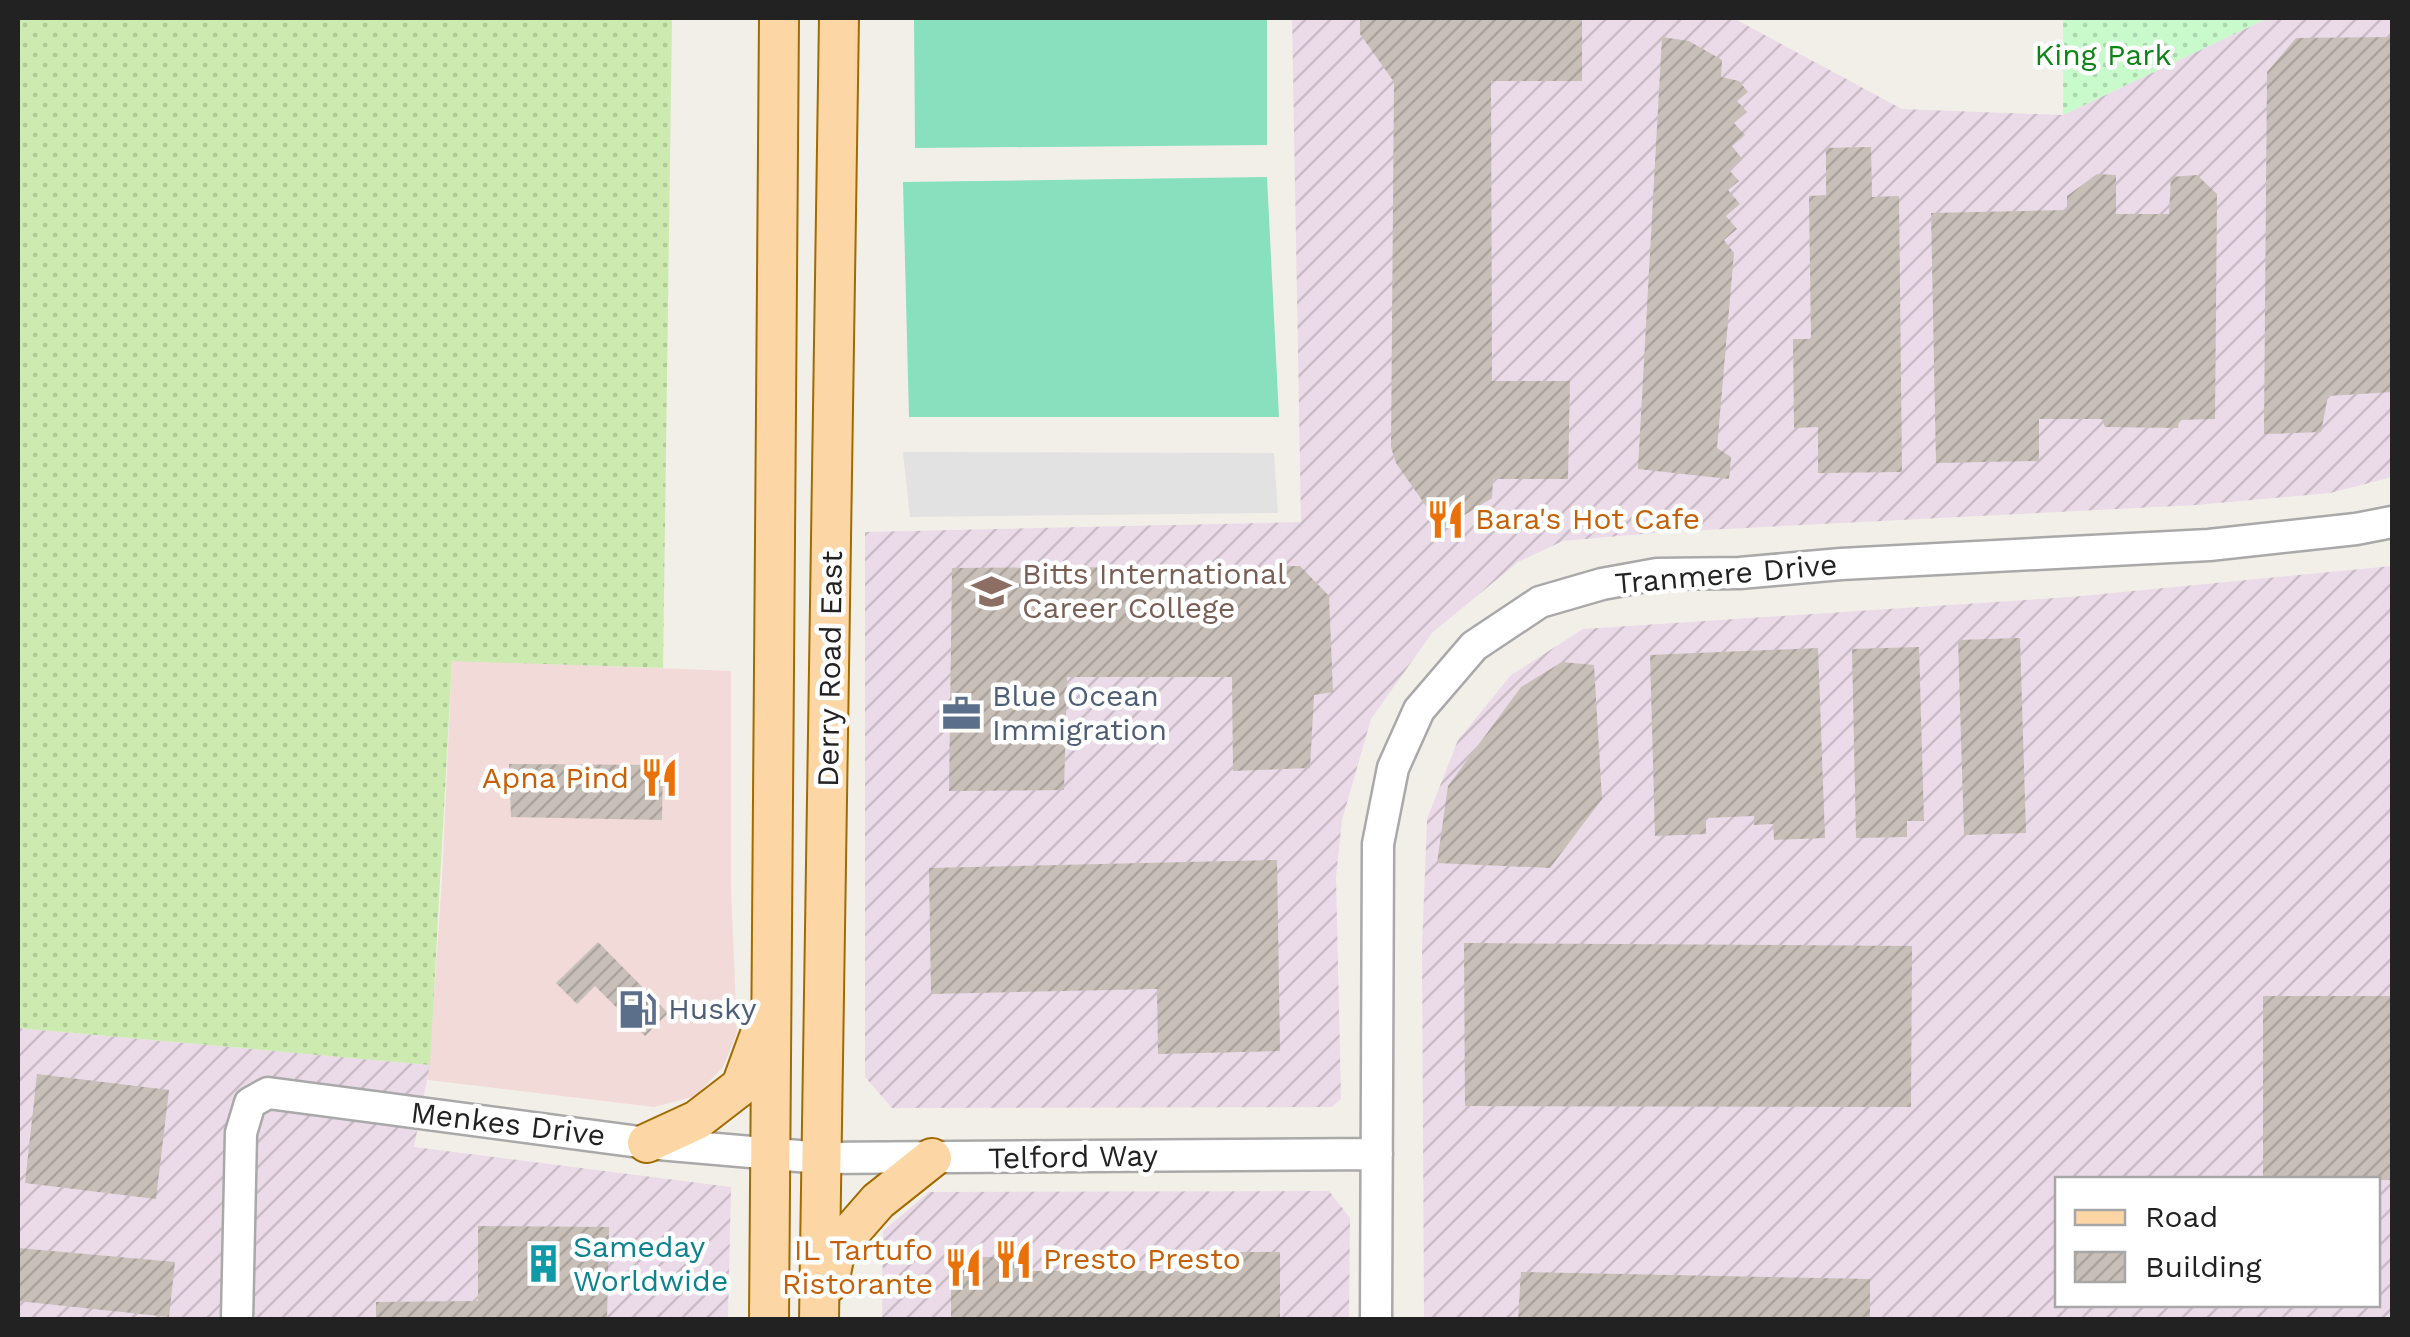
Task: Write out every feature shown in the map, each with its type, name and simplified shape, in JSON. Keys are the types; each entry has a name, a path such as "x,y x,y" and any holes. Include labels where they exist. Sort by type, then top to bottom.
{"main road":[{"name":"Derry Road East","path":"769,1320 779,18"},
{"name":"Derry Road East","path":"820,1320 839,18"},
{"path":"779,85 839,84"},
{"path":"648,1143 697,1120 741,1086 770,1009"},
{"path":"820,1320 836,1249 878,1201 932,1158"}],"street":[{"name":"Tranmere Drive","path":"1376,1320 1378,844 1393,768 1419,710 1474,646 1540,602 1602,584 1657,574 1740,573 2209,545 2356,530 2392,522"},
{"name":"Menkes Drive","path":"237,1320 241,1133 250,1103 268,1093 648,1143 769,1152"},
{"name":"Telford Way","path":"769,1152 821,1158 1377,1154"}],"shaded area":[{"path":"1292,18 1733,18 1902,109 2063,115 2268,18 2392,18 2392,477 2330,493 2196,505 1665,532 1563,541 1518,562 1432,633 1371,719 1342,820 1336,877 1341,1099 1332,1107 892,1108 865,1077 865,532 1301,522"},
{"path":"903,452 1274,453 1278,513 910,517"},
{"path":"2392,566 2392,1319 1424,1320 1422,948 1427,819 1458,740 1511,675 1583,629 2071,597"},
{"path":"452,660 731,671 731,889 737,1033 723,1067 696,1096 654,1107 428,1080"},
{"path":"18,1028 430,1065 414,1147 731,1187 728,1319 18,1319"},
{"path":"1329,1191 1350,1218 1349,1319 882,1320 883,1231 929,1192"}],"green space":[{"path":"18,18 672,18 663,668 452,661 430,1065 18,1028"},
{"path":"914,18 1267,18 1267,145 915,148"},
{"name":"King Park","path":"2063,18 2268,18 2063,115"},
{"path":"1267,177 1279,417 909,417 903,182"}],"building":[{"path":"1360,18 1582,18 1582,81 1491,81 1492,381 1570,381 1568,479 1493,479 1492,498 1442,529 1396,463 1391,447 1394,82 1360,34"},
{"path":"1662,37 1689,41 1722,60 1721,77 1739,81 1748,92 1737,101 1747,112 1734,123 1745,135 1732,146 1742,159 1729,170 1739,181 1728,190 1740,204 1726,216 1737,229 1724,240 1734,253 1717,448 1731,457 1729,479 1638,469"},
{"path":"2392,37 2392,392 2328,396 2321,432 2264,434 2267,72 2296,38"},
{"path":"1871,147 1872,197 1899,196 1902,472 1818,473 1818,427 1794,428 1793,339 1811,339 1809,196 1826,195 1826,148"},
{"path":"2097,174 2116,175 2116,214 2169,214 2171,177 2197,175 2217,194 2215,419 2179,420 2178,428 2105,427 2102,419 2039,419 2039,461 1936,463 1931,213 2067,210 2067,196"},
{"path":"1300,566 1329,596 1333,692 1314,695 1310,768 1233,771 1232,677 1067,677 1064,790 949,791 952,568"},
{"path":"2020,638 2026,833 1964,835 1958,640"},
{"path":"1919,647 1924,821 1907,821 1907,837 1856,838 1852,649"},
{"path":"1818,648 1825,838 1774,840 1773,824 1754,825 1754,816 1706,818 1706,834 1655,836 1650,655"},
{"path":"1562,662 1594,665 1602,799 1550,868 1437,863 1448,786 1521,687"},
{"path":"509,764 663,765 662,820 511,817"},
{"path":"1277,860 1280,1051 1158,1054 1157,989 931,994 929,868"},
{"path":"598,942 668,1013 645,1036 595,986 577,1004 556,983"},
{"path":"1464,943 1912,946 1911,1107 1465,1106"},
{"path":"2263,996 2392,996 2392,1180 2263,1177"},
{"path":"37,1074 169,1090 156,1199 25,1183"},
{"name":"Sameday Worldwide","path":"478,1226 609,1227 607,1320 376,1320 376,1302 478,1301"},
{"path":"18,1248 175,1262 169,1317 18,1301"},
{"path":"1222,1252 1280,1252 1280,1320 951,1320 951,1256 1023,1258 1023,1271 1220,1271"},
{"path":"1521,1272 1870,1279 1870,1320 1518,1320"}],"place":[{"name":"Bara's Hot Cafe","path":"1445,519"},
{"name":"Bitts International Career College","path":"992,591"},
{"name":"Blue Ocean Immigration","path":"962,713"},
{"name":"Apna Pind","path":"659,778"},
{"name":"Husky","path":"638,1009"},
{"name":"Presto Presto","path":"1013,1259"},
{"name":"Sameday Worldwide","path":"543,1264"},
{"name":"IL Tartufo Ristorante","path":"963,1267"}]}
